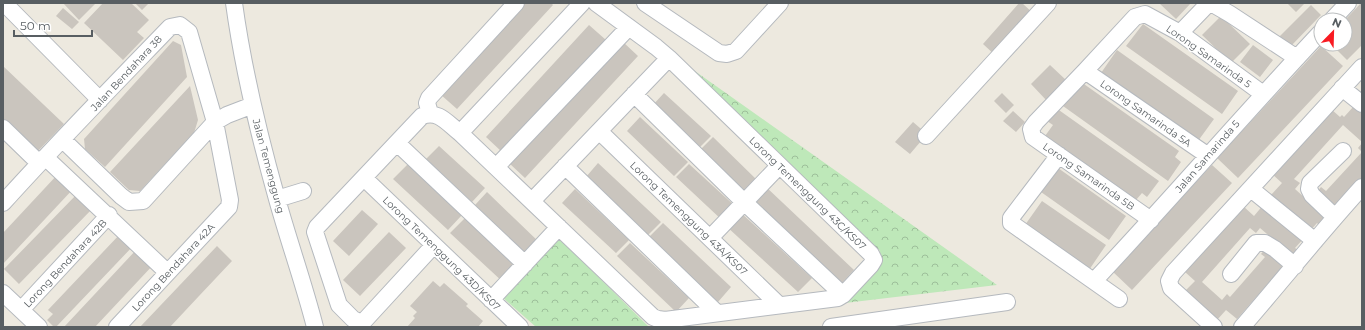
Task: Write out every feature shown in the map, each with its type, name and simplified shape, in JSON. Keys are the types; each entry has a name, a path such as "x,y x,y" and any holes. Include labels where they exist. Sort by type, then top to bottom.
{"street":[{"name":"Jalan Temenggung","path":"234,3 253,105 277,199 315,327"},
{"path":"430,113 427,103 429,98 516,3"},
{"path":"460,133 582,3"},
{"name":"Lorong Temenggung 43C/KS07","path":"596,3 656,47 871,254 874,260 871,265 843,295"},
{"path":"644,3 719,53 727,54 736,51 780,3"},
{"path":"926,136 1048,3"},
{"path":"1180,33 1210,3 1230,14 1297,58"},
{"path":"1340,12 1348,3"},
{"path":"8,7 100,100"},
{"name":"Lorong Samarinda 5","path":"1085,71 1135,17 1145,14 1180,33 1263,94"},
{"name":"Jalan Bendahara 38","path":"3,203 170,26 180,25 189,32 215,122 230,200 229,207"},
{"path":"496,167 629,27"},
{"name":"Jalan Samarinda 5","path":"1094,281 1152,220 1207,155 1313,41"},
{"path":"532,201 668,58"},
{"path":"1214,327 1171,288 1169,281 1173,273 1362,67"},
{"name":"Lorong Samarinda 5B","path":"1085,71 1036,122 1031,130 1033,137 1152,220"},
{"name":"Lorong Samarinda 5A","path":"1085,71 1207,155"},
{"path":"1342,88 1362,104"},
{"path":"434,245 365,320 359,322 353,319 339,305 315,232 317,227 422,116 430,113 441,117 460,133 653,317 665,320 838,298 843,295 744,202 634,94"},
{"path":"62,140 121,196 130,202 142,201 215,122 227,115 253,105"},
{"path":"3,128 109,215 167,272"},
{"name":"Lorong Temenggung 43A/KS07","path":"599,131 779,305"},
{"path":"397,143 525,264"},
{"path":"1335,217 1312,195 1309,189 1310,183 1344,151"},
{"path":"1059,155 1012,218 1011,223 1119,298"},
{"path":"565,166 717,313"},
{"path":"710,238 779,166"},
{"name":"Lorong Temenggung 43D/KS07","path":"364,178 520,327"},
{"path":"1242,327 1362,187"},
{"path":"1251,189 1315,241"},
{"path":"277,199 303,191"},
{"name":"Lorong Bendahara 42A","path":"117,327 229,207"},
{"name":"Lorong Bendahara 42B","path":"21,310 109,215"},
{"path":"491,300 559,227"},
{"path":"1231,274 1256,243 1265,243 1275,249 1295,266"},
{"path":"3,293 39,327"},
{"path":"831,327 1007,302"}],"green space":[{"path":"692,69 997,285 845,303 880,266 880,251"},
{"path":"558,237 649,327 536,327 502,297"}],"building":[{"path":"63,3 96,3 79,20"},
{"path":"103,3 131,3 149,20 137,32 144,38 123,60 84,23"},
{"path":"135,3 149,3 142,10"},
{"path":"524,3 551,3 553,5 457,109 440,94"},
{"path":"1019,3 1022,3 1034,14 996,56 983,44"},
{"path":"1159,3 1191,3 1176,19"},
{"path":"1287,3 1305,3 1296,12"},
{"path":"1361,3 1362,45 1347,60 1339,52 1353,52 1353,12"},
{"path":"1311,5 1318,12 1313,12 1313,23 1290,47 1279,37"},
{"path":"63,8 79,22 72,29 56,16"},
{"path":"1221,16 1250,44 1231,63 1202,35"},
{"path":"1143,24 1238,91 1222,114 1126,46"},
{"path":"589,25 606,40 502,152 486,137"},
{"path":"173,41 181,45 187,77 105,167 85,149 84,139"},
{"path":"623,42 638,56 525,178 509,163"},
{"path":"1253,45 1273,60 1260,77 1240,62"},
{"path":"1117,50 1214,119 1198,141 1101,73"},
{"path":"1315,52 1328,52 1343,66 1238,178 1217,158"},
{"path":"1050,65 1067,81 1047,101 1031,84"},
{"path":"3,66 64,124 36,153 3,122"},
{"path":"1081,82 1179,151 1175,157 1181,162 1168,181 1063,106"},
{"path":"190,86 198,120 194,133 140,191 129,190 110,172"},
{"path":"664,93 711,136 698,149 652,106"},
{"path":"1002,93 1014,105 1006,113 994,101"},
{"path":"1354,106 1362,114 1362,142 1343,125 1294,179 1300,183 1295,189 1327,218 1320,226 1317,223 1310,231 1271,195 1282,183 1272,174 1331,109 1340,117 1342,115 1344,117"},
{"path":"1056,108 1159,181 1147,197 1142,193 1136,200 1045,136 1053,125 1047,121"},
{"path":"1013,111 1025,122 1016,132 1003,121"},
{"path":"640,117 688,162 674,176 627,131"},
{"path":"913,122 927,134 910,154 895,142"},
{"path":"713,137 758,181 745,194 700,150"},
{"path":"1362,143 1362,152 1358,148"},
{"path":"439,146 485,188 472,202 426,159"},
{"path":"1362,152 1362,180 1335,210 1316,193 1321,187 1326,191"},
{"path":"598,163 661,222 648,235 586,177"},
{"path":"408,164 462,215 448,230 393,179"},
{"path":"689,164 736,207 723,221 676,177"},
{"path":"1212,165 1232,183 1132,290 1112,271"},
{"path":"1058,168 1126,216 1109,240 1041,192"},
{"path":"58,174 74,188 3,264 3,233"},
{"path":"765,186 854,270 841,284 752,200"},
{"path":"575,189 629,240 616,253 562,203"},
{"path":"487,192 540,243 528,256 475,205"},
{"path":"78,193 93,208 19,284 4,269"},
{"path":"1042,201 1106,245 1089,270 1025,225"},
{"path":"1264,204 1304,238 1295,248 1298,250 1293,256 1260,228 1256,233 1250,228 1202,282 1222,300 1227,294 1230,297 1265,257 1261,254 1266,248 1285,264 1237,319 1226,310 1217,320 1184,292 1195,281 1185,272 1243,206 1254,216"},
{"path":"362,210 378,224 349,256 333,241"},
{"path":"739,211 812,278 798,292 726,226"},
{"path":"465,218 518,267 504,283 450,233"},
{"path":"663,223 731,287 718,302 649,237"},
{"path":"389,232 406,248 360,296 343,280"},
{"path":"121,233 134,245 56,327 54,327 47,320 53,314 48,310"},
{"path":"630,243 689,298 676,312 617,256"},
{"path":"217,246 232,261 170,327 140,327"},
{"path":"137,249 154,264 95,327 64,327"},
{"path":"433,281 440,287 444,283 468,304 466,306 483,321 478,327 407,327 415,318 413,316 417,312 410,306"}]}
